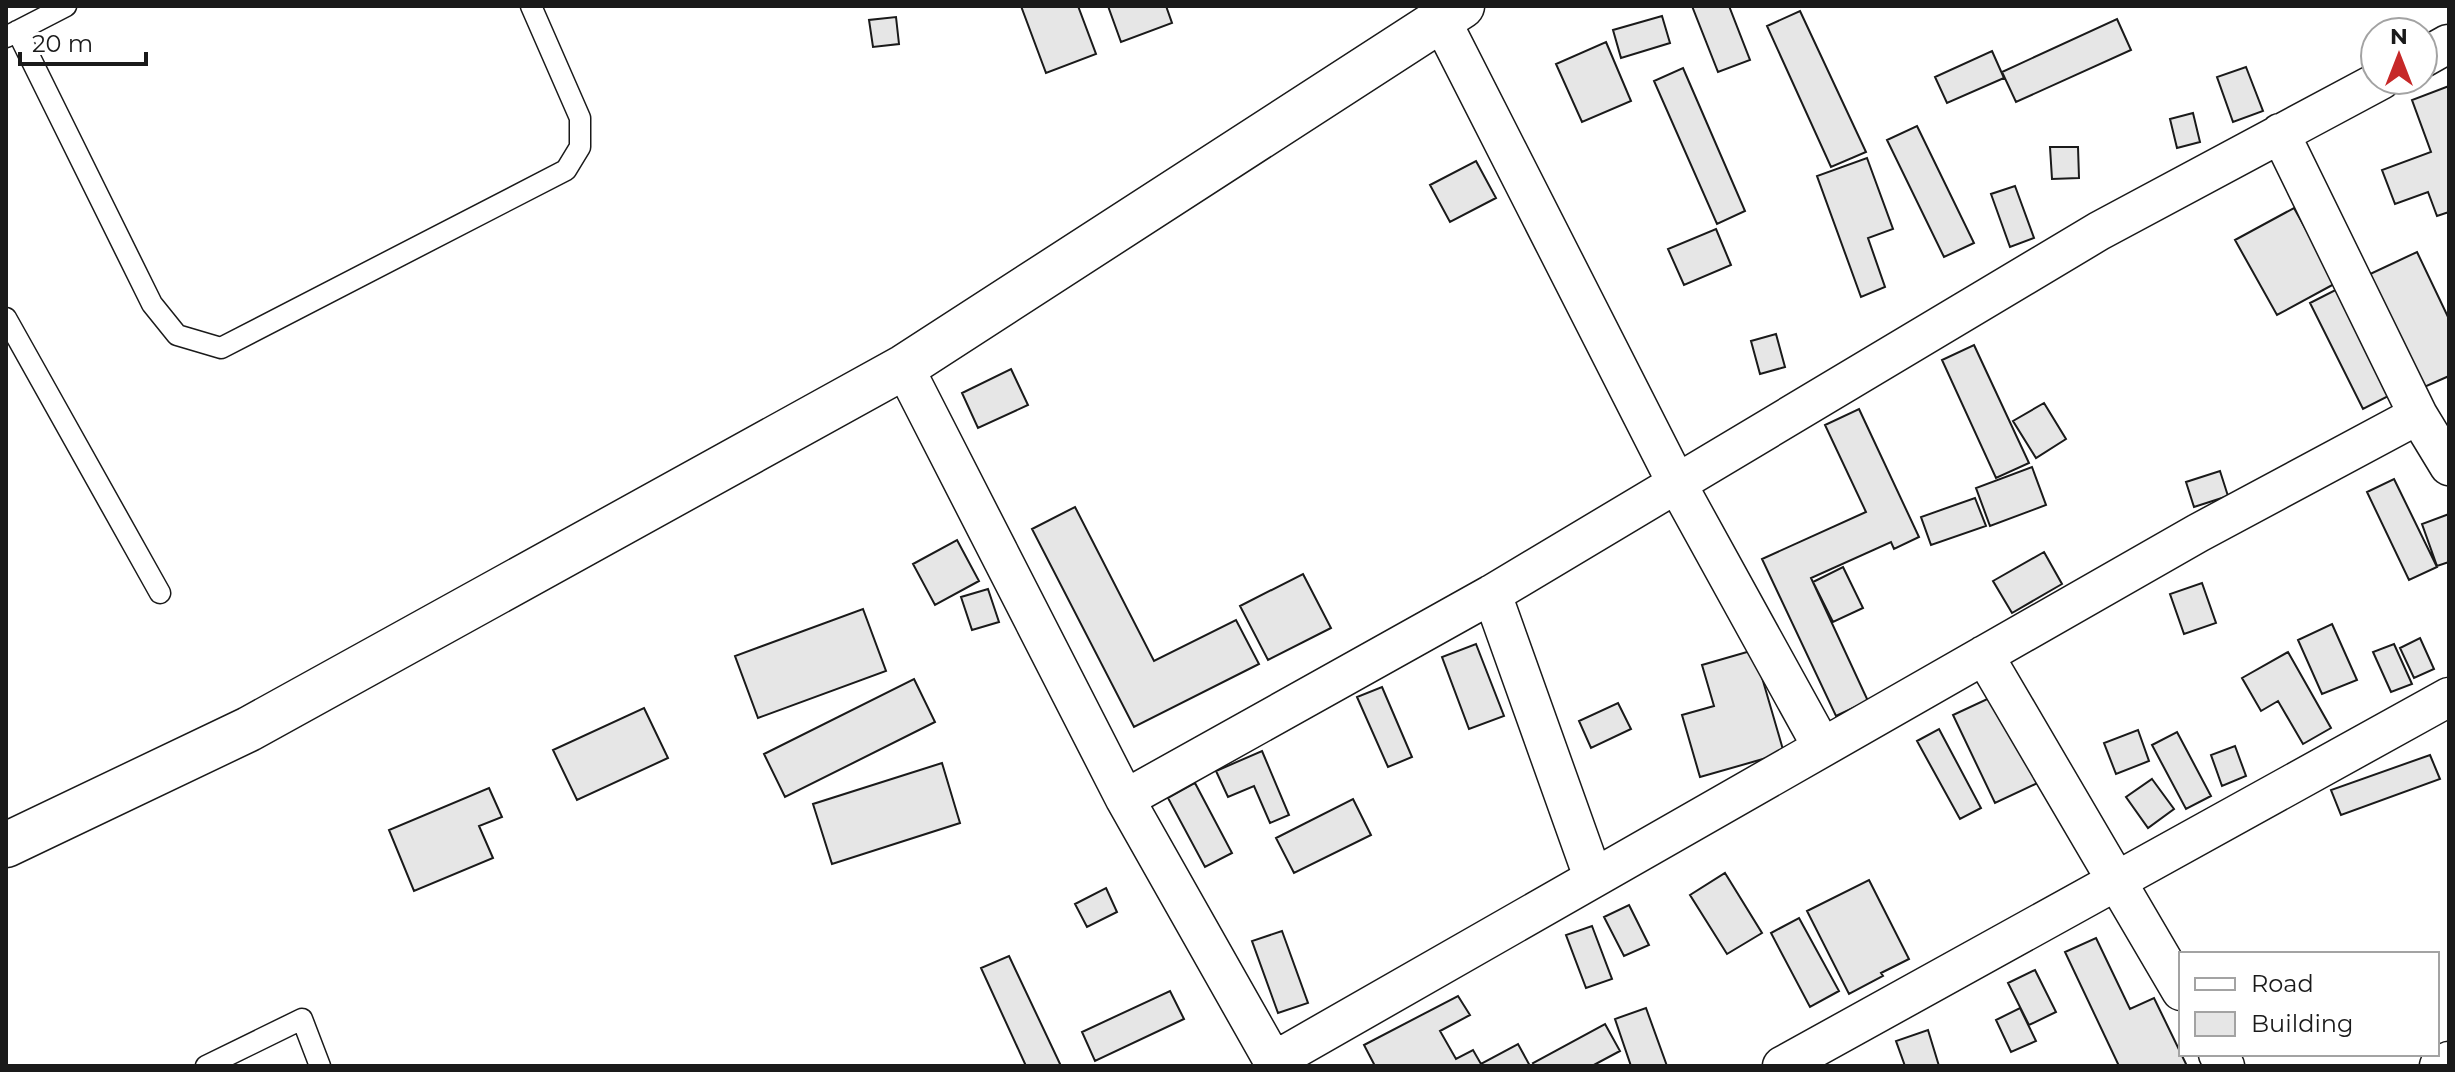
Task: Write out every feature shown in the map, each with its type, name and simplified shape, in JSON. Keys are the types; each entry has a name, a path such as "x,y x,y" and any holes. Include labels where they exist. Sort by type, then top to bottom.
{"street":[{"path":"6,845 249,729 904,367 1451,12 1677,484 1822,747"},
{"path":"1125,799 1492,594 2099,231 2359,92"},
{"path":"2280,133 2418,415 2449,466"},
{"path":"904,367 1125,799 1275,1063 1593,877 2198,533 2418,415"},
{"path":"1492,594 1593,877"},
{"path":"1984,655 2179,988"},
{"path":"1782,1066 2449,697"},
{"path":"2439,1066 2449,1061"}],"lane":[{"path":"66,6 12,34 152,304 177,335 221,348 566,170 580,147 580,118 531,6"},
{"path":"6,318 160,593"},
{"path":"206,1066 302,1019 320,1066"}],"building":[{"path":"1021,6 1078,6 1096,54 1046,73"},
{"path":"1108,6 1166,6 1172,23 1121,42"},
{"path":"1692,6 1729,6 1750,60 1718,72"},
{"path":"1800,11 1866,152 1831,167 1767,26"},
{"path":"1662,16 1670,43 1621,58 1613,30"},
{"path":"896,17 899,44 873,47 869,20"},
{"path":"2117,19 2131,50 2016,102 2002,72"},
{"path":"1606,42 1631,101 1582,122 1556,64"},
{"path":"1992,51 2004,78 1947,103 1935,77"},
{"path":"2246,67 2263,111 2233,122 2217,77"},
{"path":"1683,68 1745,211 1717,224 1654,81"},
{"path":"2449,86 2449,212 2437,216 2428,192 2395,204 2382,170 2431,152 2412,100 2423,96 2439,96 2439,90"},
{"path":"2193,113 2200,142 2177,148 2170,119"},
{"path":"1917,126 1974,243 1944,257 1887,140"},
{"path":"2050,147 2078,147 2079,178 2052,179"},
{"path":"1867,158 1893,229 1868,238 1885,287 1861,297 1817,176"},
{"path":"1476,161 1496,198 1450,222 1430,185"},
{"path":"2015,186 2034,238 2010,247 1991,194"},
{"path":"2294,208 2336,283 2277,315 2235,240"},
{"path":"1716,229 1731,265 1684,285 1668,249"},
{"path":"2417,252 2449,319 2449,376 2422,388 2368,275"},
{"path":"2355,280 2408,386 2363,409 2310,303"},
{"path":"1776,334 1785,367 1760,374 1751,341"},
{"path":"1974,345 2029,463 1996,478 1942,360"},
{"path":"1011,369 1028,405 978,428 962,393"},
{"path":"2044,403 2066,439 2036,458 2013,421"},
{"path":"1859,409 1919,537 1894,549 1891,542 1811,578 1868,701 1836,716 1762,559 1866,512 1825,425"},
{"path":"2032,467 2046,505 1990,526 1976,488"},
{"path":"2220,471 2228,496 2194,507 2186,482"},
{"path":"2394,479 2437,567 2409,580 2367,492"},
{"path":"1975,498 1986,526 1931,545 1921,517"},
{"path":"1075,507 1154,661 1236,620 1259,664 1134,727 1032,529"},
{"path":"2449,514 2449,562 2437,566 2422,524"},
{"path":"957,540 979,581 935,605 913,564"},
{"path":"2044,552 2062,584 2012,613 1993,581"},
{"path":"1843,567 1863,608 1833,622 1813,582"},
{"path":"1303,574 1331,628 1268,660 1240,606"},
{"path":"2202,583 2216,623 2184,634 2170,594"},
{"path":"988,589 999,622 972,630 961,597"},
{"path":"863,609 886,671 758,718 735,656"},
{"path":"2332,624 2357,680 2322,694 2298,640"},
{"path":"2420,638 2434,669 2414,678 2400,648"},
{"path":"1476,644 1504,716 1469,729 1442,657"},
{"path":"2394,644 2412,684 2391,692 2373,652"},
{"path":"1754,650 1784,753 1700,777 1682,715 1714,706 1702,665"},
{"path":"2288,652 2331,728 2303,744 2278,701 2261,711 2242,678"},
{"path":"914,679 935,722 785,797 764,754"},
{"path":"1382,687 1412,757 1388,767 1357,697"},
{"path":"1998,694 2044,780 1995,803 1953,715"},
{"path":"1618,703 1631,729 1591,748 1579,721"},
{"path":"644,708 668,758 577,800 553,750"},
{"path":"1939,729 1981,808 1960,819 1917,741"},
{"path":"2138,730 2149,761 2116,774 2104,743"},
{"path":"2177,732 2211,796 2186,809 2152,745"},
{"path":"2235,746 2246,776 2222,786 2211,755"},
{"path":"1262,751 1289,815 1270,823 1254,786 1228,797 1216,771"},
{"path":"2430,755 2440,779 2341,815 2331,790"},
{"path":"942,763 960,823 832,864 813,804"},
{"path":"2152,779 2174,809 2148,828 2126,797"},
{"path":"1195,783 1232,853 1205,867 1168,798"},
{"path":"489,788 502,817 479,826 493,858 414,891 389,830"},
{"path":"1353,799 1371,835 1294,873 1276,838"},
{"path":"1725,873 1762,933 1727,954 1690,895"},
{"path":"1869,880 1909,959 1849,994 1807,911"},
{"path":"1106,888 1117,912 1087,927 1075,904"},
{"path":"1629,905 1649,945 1624,956 1604,917"},
{"path":"1799,918 1839,991 1810,1007 1771,933"},
{"path":"1592,926 1612,979 1586,988 1566,935"},
{"path":"1282,931 1308,1003 1278,1013 1252,941"},
{"path":"2096,938 2130,1009 2154,998 2179,1050 2179,1056 2182,1056 2187,1066 2119,1066 2065,952"},
{"path":"1009,956 1061,1066 1026,1066 981,968"},
{"path":"2035,970 2056,1012 2029,1025 2008,983"},
{"path":"1170,991 1184,1019 1095,1061 1082,1032"},
{"path":"1458,996 1470,1015 1440,1031 1456,1059 1473,1050 1481,1064 1518,1044 1530,1066 1375,1066 1364,1045"},
{"path":"1646,1008 1667,1066 1631,1066 1615,1019"},
{"path":"2020,1008 2036,1041 2011,1052 1996,1020"},
{"path":"1605,1024 1620,1051 1592,1066 1535,1066 1533,1063"},
{"path":"1928,1030 1939,1066 1905,1066 1896,1041"}]}
